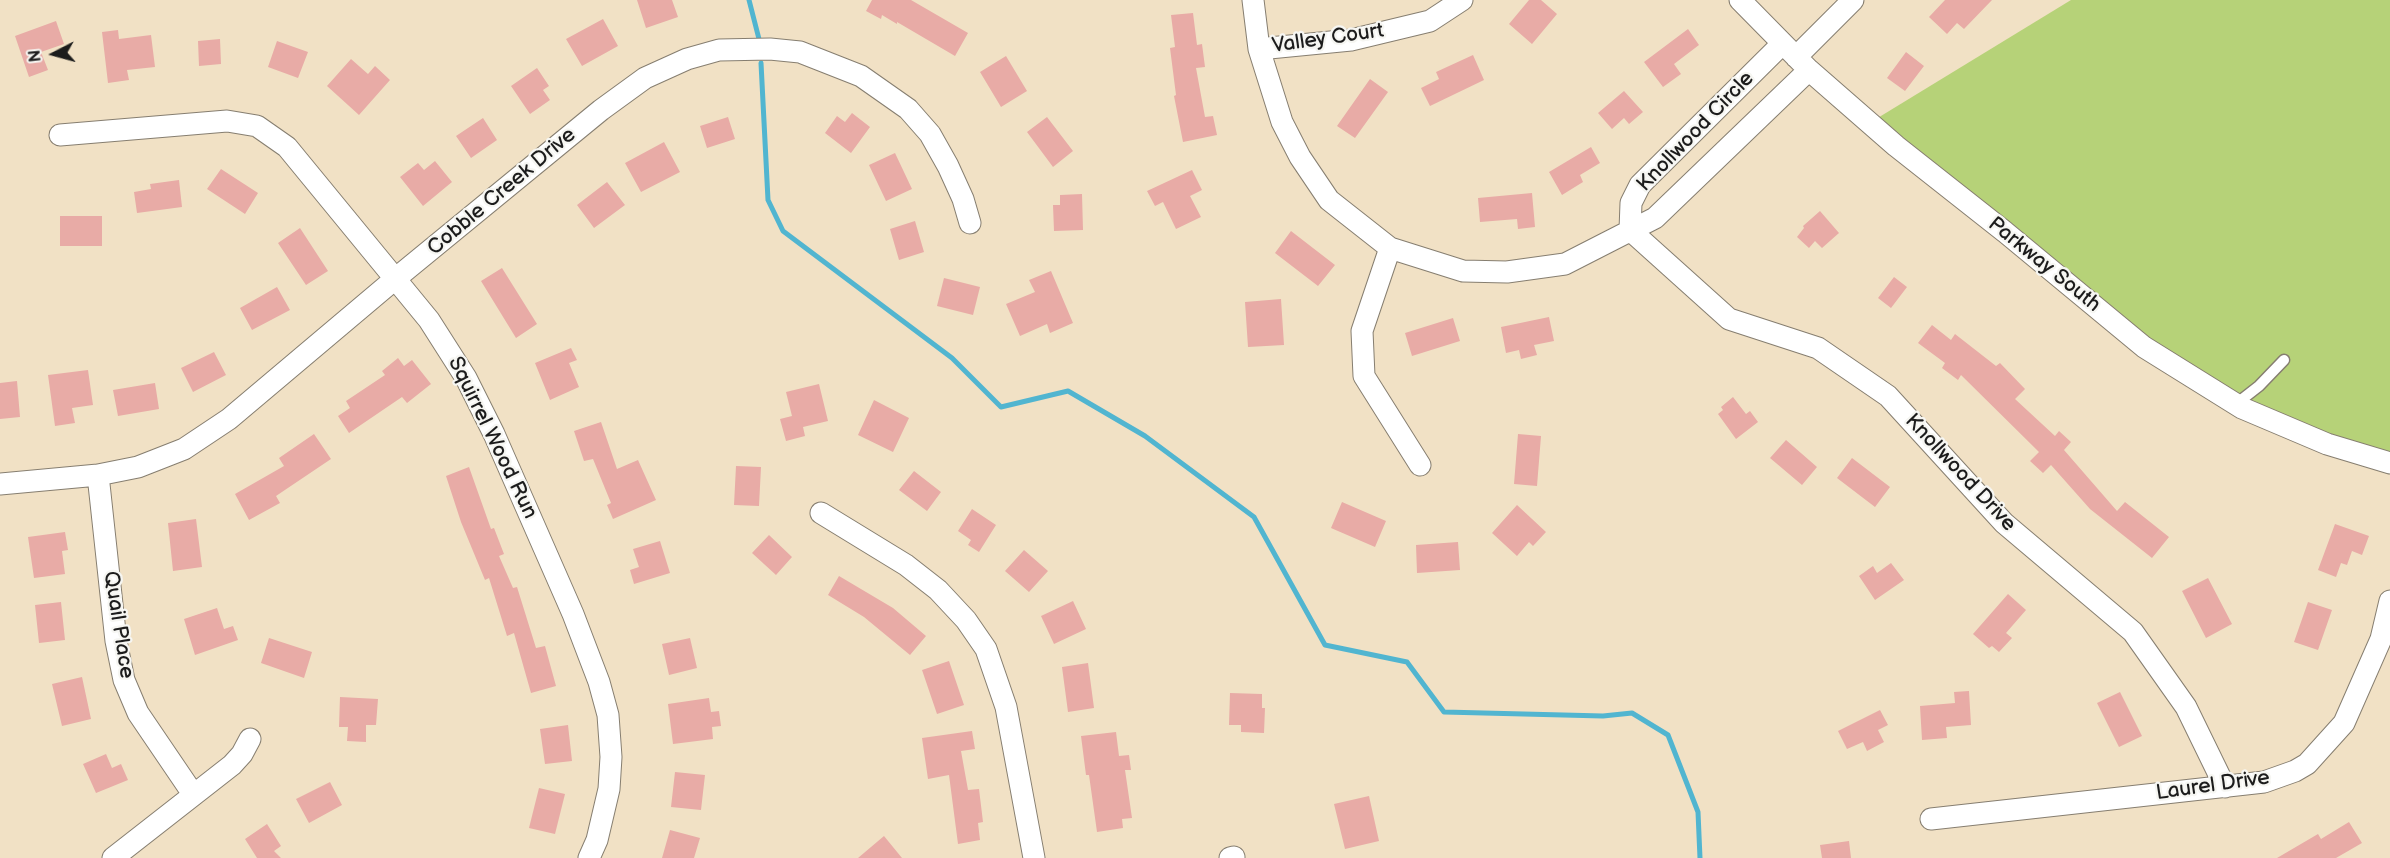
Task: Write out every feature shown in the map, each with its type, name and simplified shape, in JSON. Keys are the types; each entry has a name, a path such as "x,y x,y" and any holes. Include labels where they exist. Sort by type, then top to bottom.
{"street":[{"name":"Knollwood Circle","path":"1253,0 1259,49 1282,122 1300,157 1329,200 1390,248 1463,271 1507,272 1565,264 1655,218 1796,57"},
{"name":"Valley Court","path":"1259,49 1352,40 1430,21 1462,0"},
{"name":"Parkway South","path":"1740,0 1796,57 1896,146 2144,347 2236,404 2327,444 2390,464"},
{"path":"1796,57 1853,0"},
{"name":"Cobble Creek Drive","path":"0,484 98,475 147,463 184,449 229,419 601,110 645,78 687,59 719,50 759,48 800,52 861,76 886,91 908,109 930,134 963,199 970,223"},
{"name":"Knollwood Circle","path":"1630,230 1631,203 1640,185 1796,57"},
{"name":"Squirrel Wood Run","path":"60,135 227,121 257,126 286,147 435,330 466,378 490,424 568,603 608,715 610,778 597,840 589,858"},
{"name":"Knollwood Drive","path":"1630,230 1729,319 1818,348 1888,396 2004,523 2133,632 2186,706 2225,787"},
{"path":"1390,248 1362,331 1364,376 1420,465"},
{"name":"Quail Place","path":"98,475 116,641 124,680 138,713 193,794"},
{"path":"822,513 906,565 938,590 966,621 986,649 1006,707 1034,858"},
{"name":"Laurel Drive","path":"1931,819 2264,782 2295,771 2307,764 2344,723 2386,639 2390,601"},
{"path":"113,858 232,765 242,754 250,738"}],"lane":[{"path":"2236,404 2259,386 2284,360"}],"green space":[{"path":"2071,0 2390,0 2390,463 2136,354 1876,119"}],"building":[{"path":"637,0 672,0 678,17 646,28"},
{"path":"872,0 911,0 968,33 955,56 897,22 897,24 882,15 881,19 866,11"},
{"path":"1529,0 1541,0 1557,14 1532,44 1509,24"},
{"path":"1945,0 1992,0 1964,29 1957,23 1947,34 1929,17"},
{"path":"1193,13 1197,45 1202,44 1205,67 1196,68 1205,117 1213,116 1217,135 1183,142 1174,96 1176,95 1170,48 1175,47 1171,15"},
{"path":"603,19 618,46 582,66 566,39"},
{"path":"56,21 64,44 41,52 48,70 29,77 15,36"},
{"path":"1688,29 1699,45 1674,64 1681,74 1663,87 1644,62"},
{"path":"118,30 119,39 151,35 155,67 127,70 129,80 108,83 102,32"},
{"path":"220,39 221,64 199,66 198,41"},
{"path":"277,41 308,52 298,78 268,67"},
{"path":"1906,52 1924,66 1905,91 1887,78"},
{"path":"1473,55 1484,80 1430,106 1421,88 1439,79 1436,72"},
{"path":"1006,56 1027,91 1001,107 980,72"},
{"path":"351,59 368,74 375,66 390,80 359,115 327,86"},
{"path":"537,68 549,86 543,90 550,100 530,114 511,86"},
{"path":"1370,79 1388,92 1355,138 1337,126"},
{"path":"1624,91 1643,112 1629,124 1624,118 1612,129 1598,113"},
{"path":"852,113 870,127 851,153 825,133 837,116 845,122"},
{"path":"728,117 735,139 707,148 700,126"},
{"path":"1047,117 1073,151 1053,167 1027,132"},
{"path":"483,118 497,140 471,158 456,136"},
{"path":"664,142 680,172 641,192 625,163"},
{"path":"1591,147 1600,163 1580,175 1583,182 1562,195 1549,172"},
{"path":"895,153 912,189 886,201 869,165"},
{"path":"435,161 452,182 423,206 400,177 418,163 424,170"},
{"path":"221,169 258,193 245,214 207,189"},
{"path":"1192,170 1202,190 1190,196 1201,217 1176,229 1163,202 1155,206 1147,191"},
{"path":"179,180 182,207 137,213 134,192 151,189 150,184"},
{"path":"607,182 625,205 594,228 577,205"},
{"path":"1532,193 1535,227 1518,229 1517,219 1480,222 1478,198"},
{"path":"1082,194 1083,230 1054,231 1053,205 1060,205 1060,195"},
{"path":"1820,211 1839,233 1822,248 1815,241 1809,248 1797,237 1804,228 1803,226"},
{"path":"60,216 102,216 102,246 60,246"},
{"path":"915,221 924,252 899,260 890,229"},
{"path":"300,228 328,271 306,285 278,243"},
{"path":"1291,231 1335,265 1318,286 1275,253"},
{"path":"502,268 537,324 516,338 481,281"},
{"path":"1051,271 1073,323 1050,333 1047,324 1020,336 1006,304 1035,292 1029,280"},
{"path":"1894,277 1907,287 1891,308 1878,298"},
{"path":"944,278 980,287 973,315 937,306"},
{"path":"277,287 290,310 252,330 240,308"},
{"path":"1281,299 1284,345 1248,347 1245,302"},
{"path":"1549,317 1554,341 1534,345 1537,355 1521,359 1519,350 1506,353 1501,327"},
{"path":"1453,318 1460,341 1412,356 1405,333"},
{"path":"1932,325 1951,340 1955,334 1996,366 2000,363 2025,389 2015,399 2055,436 2059,431 2071,442 2064,450 2117,511 2125,502 2169,537 2152,558 2090,509 2051,465 2043,473 2030,461 2039,452 1961,375 1958,380 1942,368 1945,363 1918,343"},
{"path":"571,348 577,360 569,363 579,387 550,400 535,363"},
{"path":"214,352 226,375 193,392 181,368"},
{"path":"398,358 404,366 412,360 431,384 407,403 402,397 349,433 338,416 350,408 346,401 385,375 382,371"},
{"path":"88,370 93,405 72,408 75,423 55,426 48,375"},
{"path":"17,381 20,417 0,419 0,383"},
{"path":"155,383 159,409 118,416 113,390"},
{"path":"819,384 828,421 803,427 805,436 786,441 780,419 792,416 786,392"},
{"path":"1733,397 1746,414 1750,411 1758,422 1736,439 1718,414 1723,410 1721,407"},
{"path":"874,400 909,418 893,452 858,435"},
{"path":"601,422 617,469 638,460 656,500 613,519 607,505 611,503 593,459 584,461 574,431"},
{"path":"314,434 331,459 276,496 280,503 249,520 235,494 284,466 279,458"},
{"path":"1518,434 1541,436 1537,486 1514,484"},
{"path":"1786,440 1817,467 1802,485 1770,458"},
{"path":"1852,458 1890,487 1875,507 1837,478"},
{"path":"736,466 761,467 759,506 734,505"},
{"path":"469,467 491,529 494,528 504,554 499,556 513,588 517,587 536,648 545,646 556,686 531,693 514,633 507,636 489,578 485,580 461,522 446,476"},
{"path":"914,471 941,492 927,511 899,490"},
{"path":"1342,502 1386,521 1375,547 1331,528"},
{"path":"1517,505 1546,532 1533,546 1529,542 1517,556 1492,533"},
{"path":"972,509 996,525 979,552 968,545 971,540 958,531"},
{"path":"196,519 202,567 173,571 168,523"},
{"path":"2335,524 2369,536 2362,555 2352,551 2347,565 2341,563 2336,577 2318,570"},
{"path":"65,532 68,550 62,551 65,574 34,578 28,537"},
{"path":"769,535 792,557 776,575 752,553"},
{"path":"660,541 670,573 634,584 630,570 639,567 633,549"},
{"path":"1458,542 1460,570 1417,573 1416,545"},
{"path":"1024,550 1048,571 1029,592 1005,571"},
{"path":"1891,563 1904,580 1875,600 1859,576 1873,566 1877,573"},
{"path":"839,576 893,608 926,636 910,655 864,617 828,595"},
{"path":"2208,578 2232,624 2206,638 2182,591"},
{"path":"2008,594 2026,610 2006,633 2012,638 1999,652 1992,646 1989,648 1973,634"},
{"path":"1073,601 1086,629 1054,644 1041,616"},
{"path":"61,602 65,640 39,643 35,605"},
{"path":"2308,602 2332,610 2318,650 2294,642"},
{"path":"217,608 224,629 233,626 238,640 195,655 184,619"},
{"path":"269,638 312,652 304,678 261,663"},
{"path":"690,638 697,668 669,675 662,644"},
{"path":"949,661 964,705 937,714 922,670"},
{"path":"1088,663 1094,708 1068,712 1062,667"},
{"path":"82,677 91,719 62,726 52,684"},
{"path":"1969,691 1971,725 1946,727 1947,738 1922,740 1920,706 1955,703 1954,692"},
{"path":"2120,692 2142,736 2119,747 2097,703"},
{"path":"1230,693 1262,694 1262,708 1265,708 1264,733 1241,732 1241,725 1229,725"},
{"path":"340,697 378,699 376,725 366,725 366,742 347,741 348,727 339,727"},
{"path":"709,698 711,712 719,711 721,726 712,727 713,739 673,744 668,704"},
{"path":"1880,710 1888,725 1878,730 1884,742 1867,751 1863,742 1847,749 1838,731"},
{"path":"568,725 572,761 545,764 540,729"},
{"path":"972,731 975,749 961,751 968,790 979,789 983,822 978,823 980,840 958,844 949,775 928,779 922,738"},
{"path":"1116,732 1119,756 1129,755 1131,770 1125,770 1132,818 1122,819 1123,828 1097,832 1081,736"},
{"path":"106,754 112,768 121,764 128,780 96,793 83,764"},
{"path":"675,772 705,775 701,810 671,807"},
{"path":"330,782 342,805 309,823 296,799"},
{"path":"539,788 565,794 555,834 529,828"},
{"path":"1369,796 1379,841 1345,849 1334,804"},
{"path":"2349,822 2362,843 2336,858 2277,858 2318,834 2321,839"},
{"path":"267,824 281,846 274,851 281,858 257,858 245,839"},
{"path":"670,830 700,838 694,858 662,858"},
{"path":"884,836 902,858 858,858"},
{"path":"1849,841 1851,858 1822,858 1820,845"}],"waterway":[{"path":"749,0 759,39"},
{"path":"761,63 768,200 783,231 952,358 1001,407 1068,391 1145,436 1254,517 1325,645 1407,662 1444,712 1603,716 1632,713 1668,735 1698,812 1700,858"}]}
